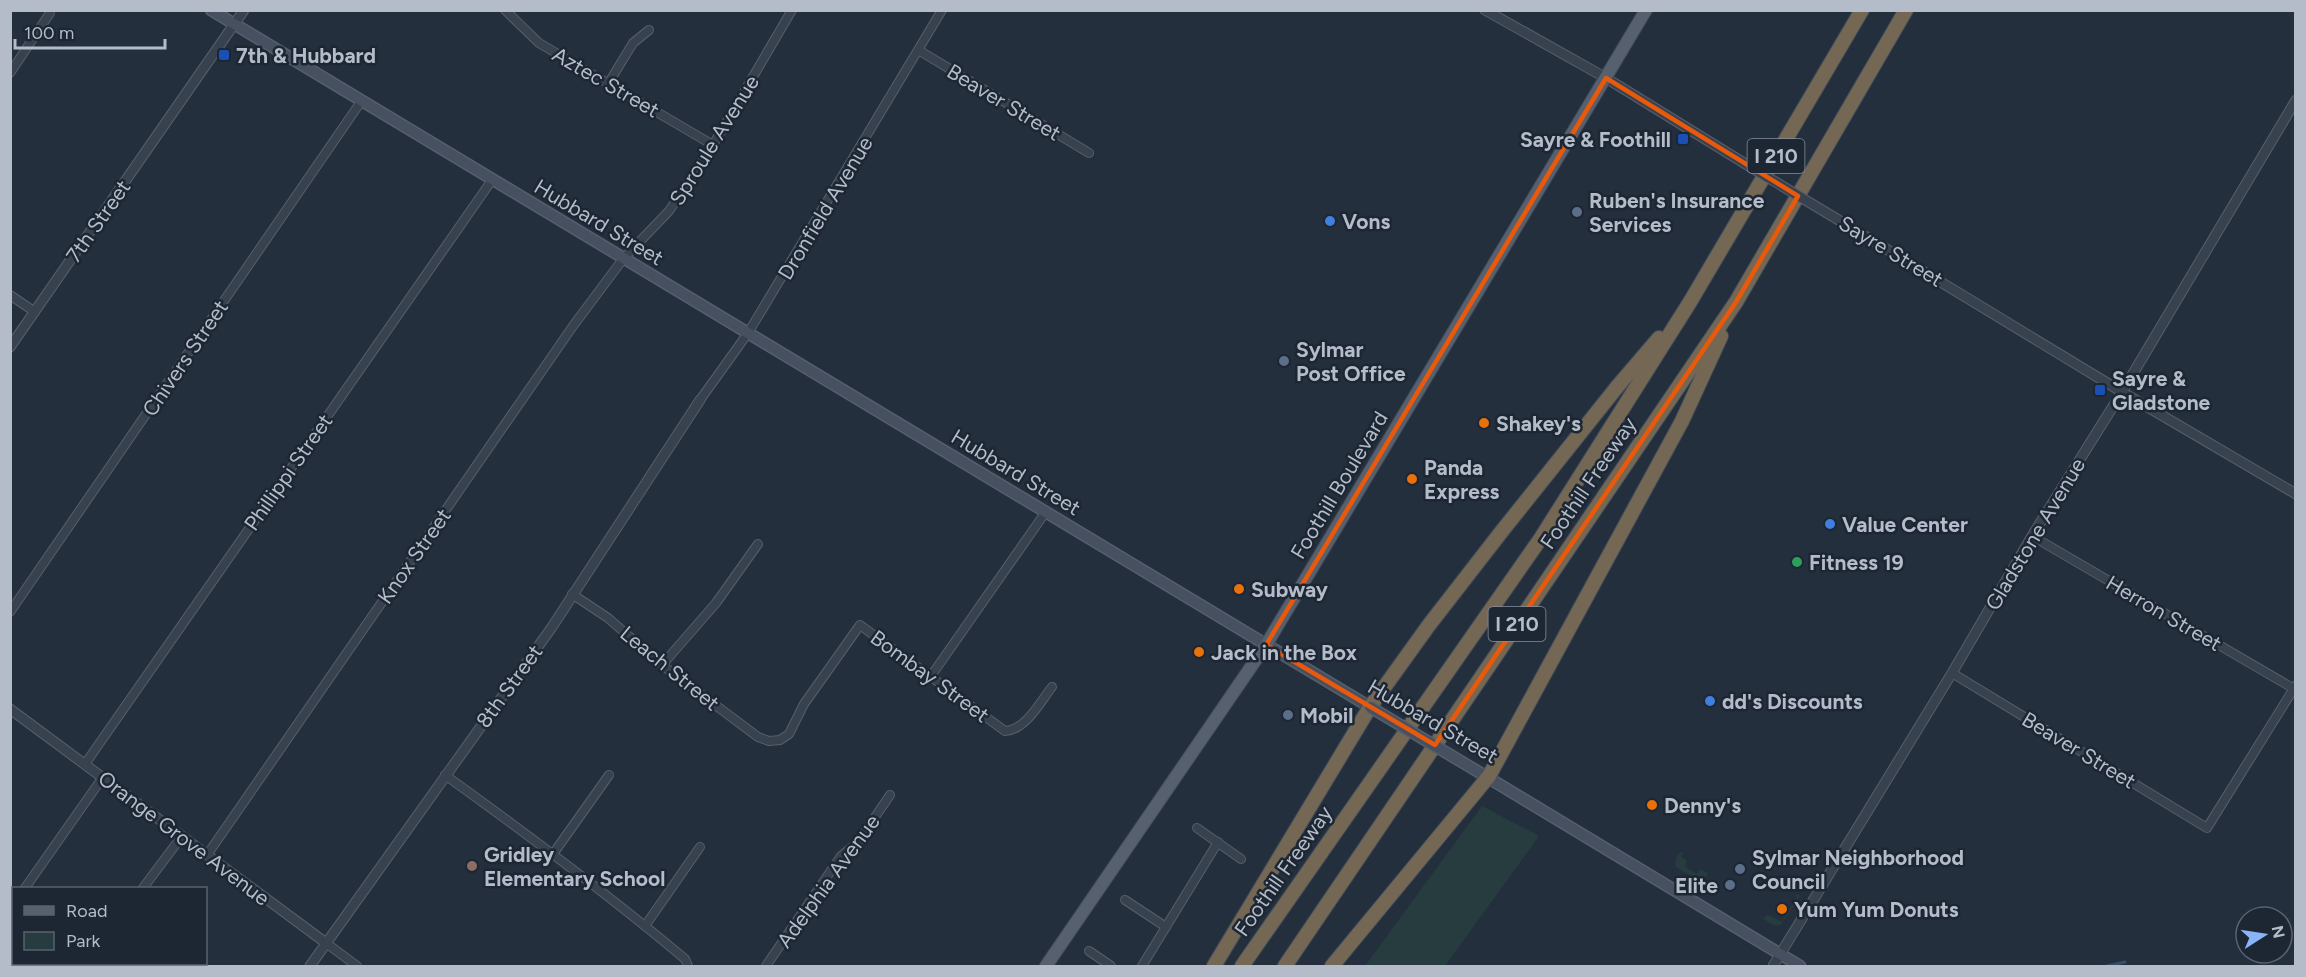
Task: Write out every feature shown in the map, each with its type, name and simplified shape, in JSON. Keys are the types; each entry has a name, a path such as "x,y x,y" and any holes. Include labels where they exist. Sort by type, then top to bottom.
{"highway":[{"name":"Foothill Freeway","path":"1242,966 1541,538 1690,302 1862,10"},
{"name":"Foothill Freeway","path":"1285,966 1736,302 1906,10"},
{"path":"1214,966 1370,707 1430,625 1617,387 1690,302"},
{"path":"1332,966 1489,776 1682,421 1736,302"}],"main road":[{"name":"Hubbard Street","path":"211,10 360,103 1489,776 1800,966"},
{"name":"Foothill Boulevard","path":"1046,966 1266,645 1646,10"}],"street":[{"name":"7th Street","path":"10,347 185,94 236,25 244,10"},
{"name":"Aztec Street","path":"505,10 539,43 713,145"},
{"name":"Sproule Avenue","path":"623,259 669,211 713,145 792,10"},
{"name":"Dronfield Avenue","path":"700,400 748,333 920,51 942,10"},
{"name":"Sayre Street","path":"1485,10 1606,78 2122,392 2295,494"},
{"path":"10,73 51,13"},
{"path":"608,84 633,43 649,30"},
{"name":"Beaver Street","path":"920,51 1089,153"},
{"name":"Gladstone Avenue","path":"1773,966 1952,673 2032,536 2122,392 2295,99"},
{"name":"Chivers Street","path":"10,612 360,103"},
{"name":"Phillippi Street","path":"85,764 492,180"},
{"name":"Knox Street","path":"207,855 573,326 623,259"},
{"path":"10,295 35,312"},
{"name":"8th Street","path":"310,966 552,627 700,400"},
{"path":"931,676 1045,513"},
{"name":"Herron Street","path":"2032,536 2295,688"},
{"path":"662,665 716,603 758,544"},
{"name":"Leach Street","path":"572,594 608,618 662,665 758,737 769,741"},
{"name":"Bombay Street","path":"769,741 780,740 789,734 804,704 860,625 1005,730 1014,730 1022,726 1052,687"},
{"name":"Beaver Street","path":"1952,673 2207,828 2295,688"},
{"name":"Orange Grove Avenue","path":"10,709 357,966"},
{"path":"553,855 609,775"},
{"path":"445,776 645,926 685,959 688,966"},
{"path":"26,887 103,777"},
{"name":"Adelphia Avenue","path":"765,966 842,856 858,842 890,795"},
{"path":"1197,828 1240,859"},
{"path":"144,887 182,836"},
{"path":"1142,966 1218,842"},
{"path":"645,926 700,847"},
{"path":"1125,900 1166,927"},
{"path":"1089,951 1111,966"}],"highlighted area":[{"path":"1606,78 1798,196 1736,302 1435,745 1266,645"}],"green space":[{"path":"1482,806 1539,836 1445,966 1365,966"},
{"path":"1684,852 1681,856 1687,861 1685,867 1697,874 1700,869 1708,873 1702,883 1676,867 1675,861 1679,853"},
{"path":"1797,894 1800,896 1781,925 1774,925 1756,915 1764,918 1767,914 1782,922"}],"waterway":[{"path":"2107,966 2125,962"}],"place":[{"name":"7th & Hubbard","path":"224,55"},
{"name":"Sayre & Foothill","path":"1683,139"},
{"name":"Ruben's Insurance Services","path":"1577,212"},
{"name":"Vons","path":"1330,221"},
{"name":"Sylmar Post Office","path":"1284,361"},
{"name":"Sayre & Gladstone","path":"2100,390"},
{"name":"Shakey's","path":"1484,423"},
{"name":"Panda Express","path":"1412,479"},
{"name":"Value Center","path":"1830,524"},
{"name":"Fitness 19","path":"1797,562"},
{"name":"Subway","path":"1239,589"},
{"name":"Jack in the Box","path":"1199,652"},
{"name":"dd's Discounts","path":"1710,701"},
{"name":"Mobil","path":"1288,715"},
{"name":"Denny's","path":"1652,805"},
{"name":"Gridley Elementary School","path":"472,866"},
{"name":"Sylmar Neighborhood Council","path":"1740,869"},
{"name":"Elite","path":"1730,885"},
{"name":"Yum Yum Donuts","path":"1782,909"}]}
